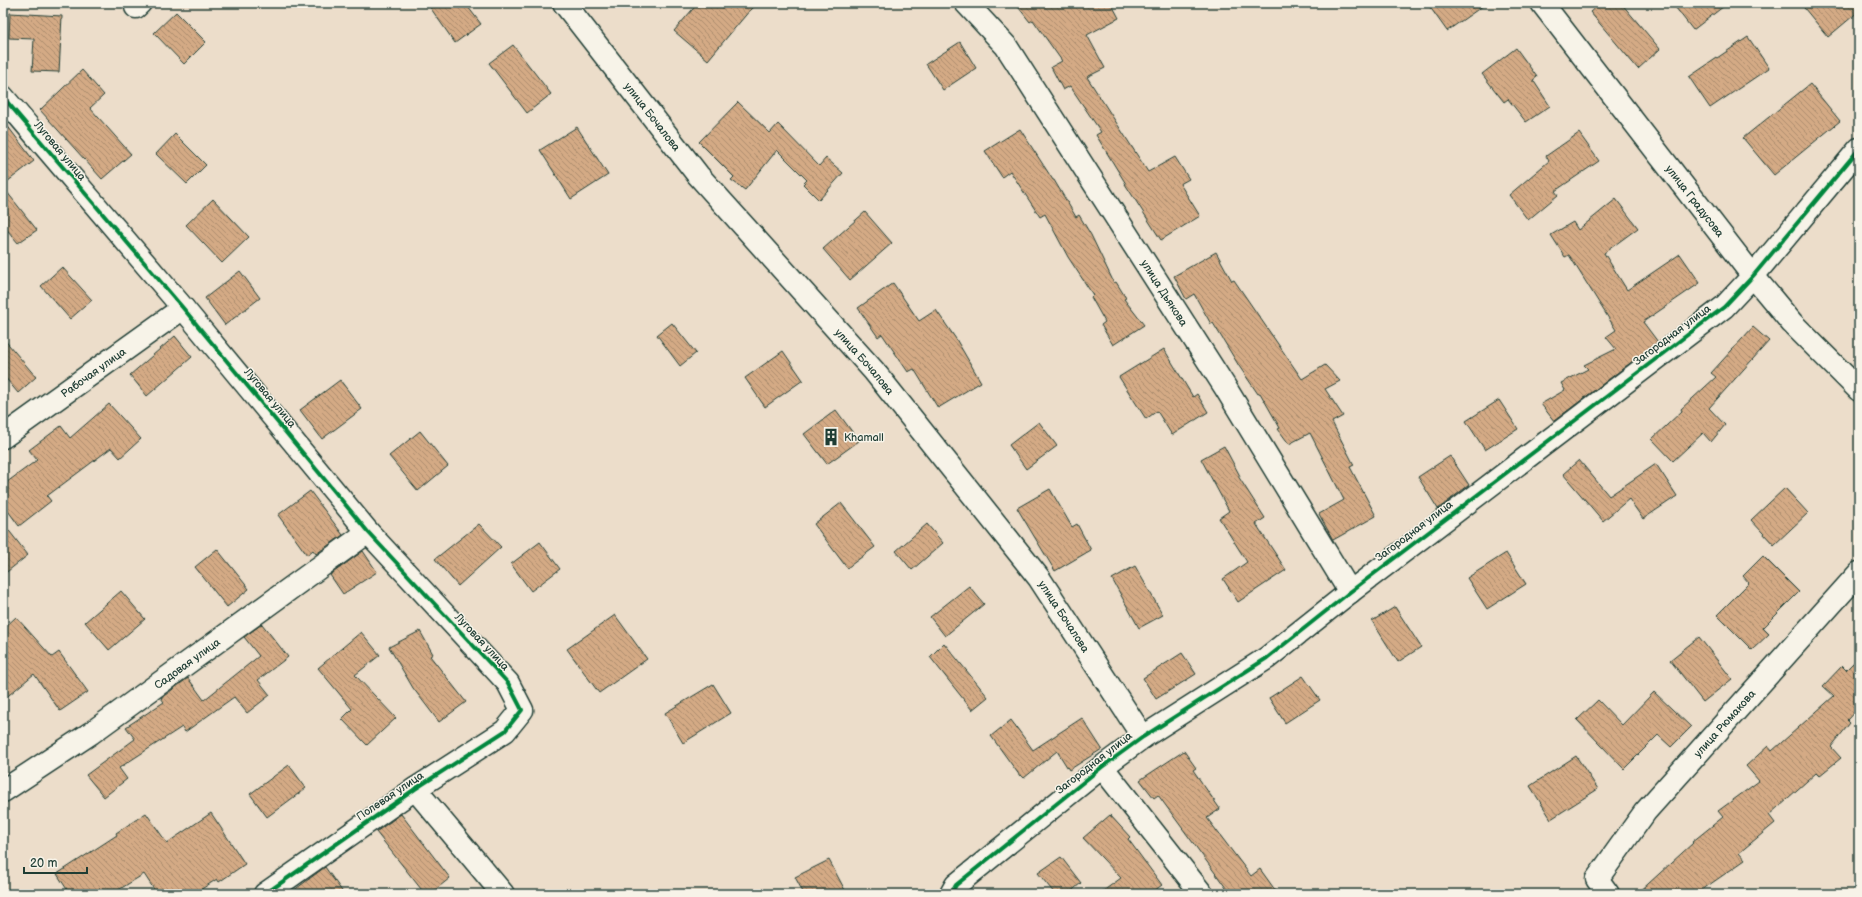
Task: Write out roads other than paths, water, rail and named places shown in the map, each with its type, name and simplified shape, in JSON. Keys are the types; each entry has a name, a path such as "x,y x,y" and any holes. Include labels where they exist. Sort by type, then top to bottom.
{"street":[{"name":"улица Бочалова","path":"564,3 698,175 874,371 1034,572 1143,737"},
{"name":"улица Дьякова","path":"966,3 1006,46 1225,387 1350,592"},
{"name":"улица Градусова","path":"1542,3 1753,276 1792,323 1859,390"},
{"name":"Луговая улица","path":"3,97 183,308 368,532 508,683 522,710"},
{"name":"Загородная улица","path":"951,894 956,885 1102,767 1143,737 1267,658 1350,592 1724,307 1753,276 1859,149"},
{"name":"Рабочая улица","path":"3,437 183,308"},
{"name":"Садовая улица","path":"3,791 90,733 368,532"},
{"name":"улица Рюмакова","path":"1602,886 1645,812 1859,573"},
{"name":"Полевая улица","path":"265,894 415,789 505,730 522,710"},
{"path":"1102,767 1202,894"},
{"path":"415,789 502,894"}],"place":[{"name":"Khamall","path":"831,437"}]}
